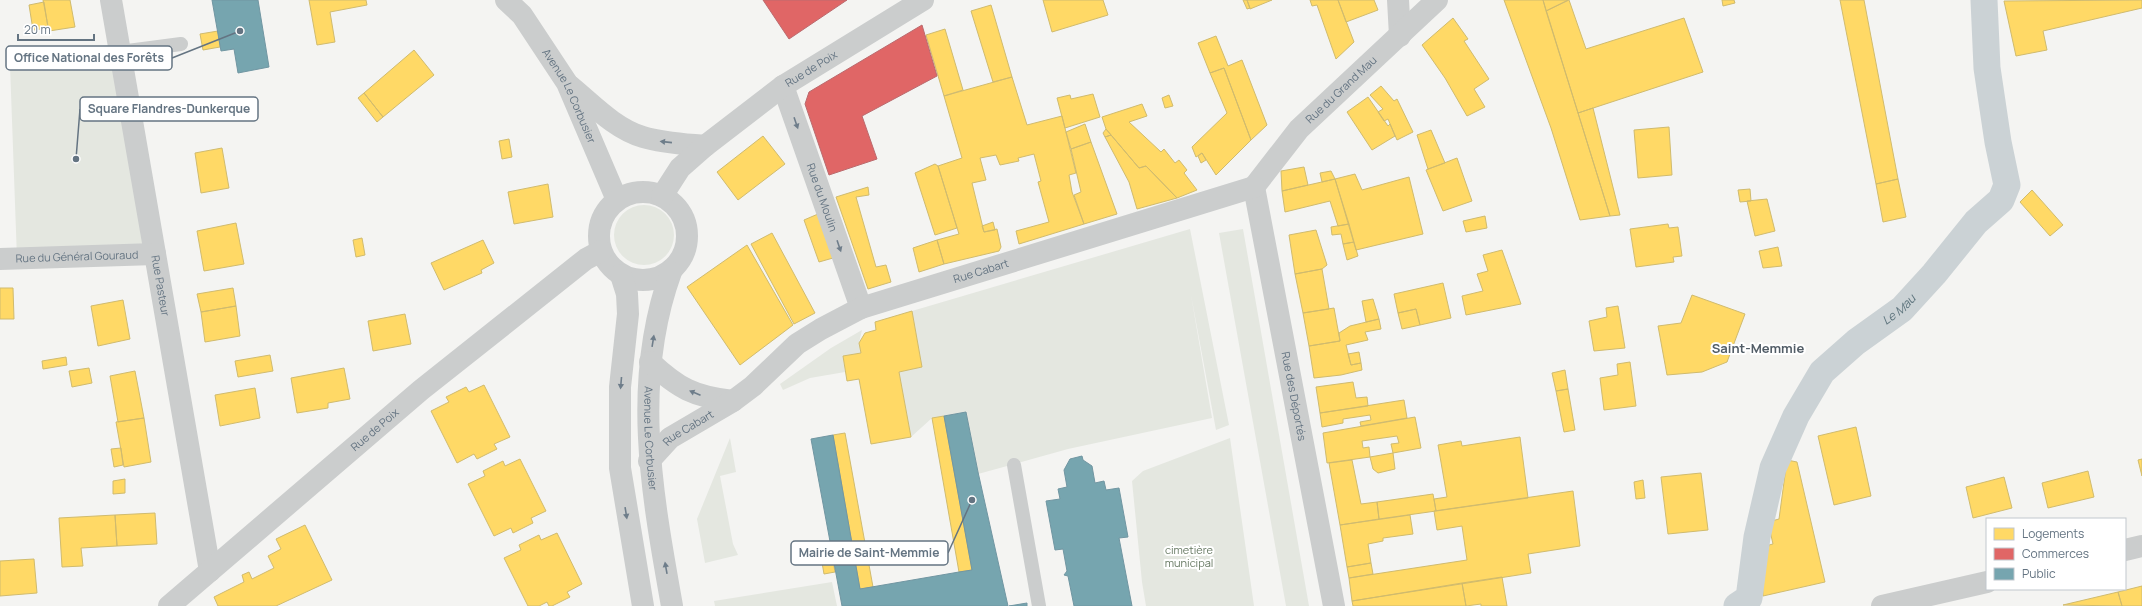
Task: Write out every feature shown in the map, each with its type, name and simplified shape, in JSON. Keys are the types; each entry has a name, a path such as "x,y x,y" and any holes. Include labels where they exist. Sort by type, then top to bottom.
{"street":[{"name":"Rue Pasteur","path":"110,0 210,571"},
{"name":"Avenue Le Corbusier","path":"506,0 522,15 567,83 617,200"},
{"name":"Rue de Poix","path":"662,196 680,168 705,146 783,86 923,0"},
{"path":"1398,0 1400,36"},
{"name":"Rue du Grand Mau","path":"1254,187 1299,129 1437,0"},
{"path":"567,83 626,130 642,137 660,141 705,146"},
{"name":"Rue du Moulin","path":"783,86 861,308"},
{"name":"Rue Cabart","path":"649,462 677,432 711,416 753,386 797,344 821,329 861,308 1254,187"},
{"name":"Rue des Déportés","path":"1254,187 1334,606"},
{"name":"Avenue Le Corbusier","path":"642,606 620,468 620,387 628,314 627,294 621,275 594,255 602,218 617,200 627,194 639,192 651,192 662,196 674,204 683,216 688,231 687,246 681,260 671,272 656,320 650,362 648,400 649,462 672,606"},
{"name":"Rue du Général Gouraud","path":"0,259 155,254"},
{"name":"Rue de Poix","path":"169,606 421,390 594,255"},
{"path":"621,275 633,280 647,281 659,278 671,272"},
{"name":"Rue Cabart","path":"650,362 671,381 694,394 710,399 732,401"},
{"path":"2126,550 2142,546"},
{"path":"1897,604 1986,582"}],"lane":[{"path":"120,52 182,44"},
{"path":"1014,465 1040,606"}],"green space":[{"path":"118,43 155,254 17,259 10,65"},
{"path":"638,205 650,205 661,210 669,218 674,229 672,247 661,260 650,265 638,265 627,260 619,252 614,241 614,229 619,218 627,210"},
{"path":"1190,229 1229,425 1216,430 1191,295 1212,418 1068,449 978,474 966,412 932,418 911,437 899,372 922,367 912,311"},
{"path":"1243,229 1309,606 1286,606 1219,233"},
{"path":"862,330 859,343 861,353 843,356 845,372 810,378 783,390 780,384 831,348"},
{"path":"730,438 736,472 720,476 733,544 738,555 705,563 697,519"},
{"name":"cimetière municipal","path":"1230,438 1254,606 1146,606 1142,582 1132,481 1143,471"},
{"path":"832,582 837,606 715,606 714,601"}],"building: Logements":[{"path":"43,0 70,0 75,27 49,31"},
{"path":"309,0 366,0 367,5 330,12 335,42 317,45"},
{"path":"1043,0 1103,0 1108,15 1052,32"},
{"path":"1243,0 1247,0 1250,8 1247,9"},
{"path":"1247,0 1272,0 1250,9"},
{"path":"1310,0 1338,0 1354,42 1336,59 1317,5 1312,6"},
{"path":"1338,0 1374,0 1378,10 1346,22"},
{"path":"1504,0 1543,0 1610,216 1580,220 1551,128"},
{"path":"1543,0 1568,0 1546,11"},
{"path":"1569,0 1586,49 1684,18 1703,72 1578,113 1546,11"},
{"path":"1722,0 1734,0 1735,3 1723,6"},
{"path":"1840,0 1864,0 1898,179 1876,184"},
{"path":"2142,0 2142,8 2043,31 2047,50 2016,56 2004,1"},
{"path":"44,2 48,28 33,30 29,5"},
{"path":"991,5 1012,77 993,82 971,11"},
{"path":"1453,18 1468,39 1464,41 1489,79 1474,89 1485,107 1467,116 1445,78 1422,45"},
{"path":"945,29 963,90 944,96 926,35"},
{"path":"218,31 220,47 203,50 200,34"},
{"path":"1216,36 1228,66 1242,60 1267,125 1251,140 1224,68 1210,73 1198,43"},
{"path":"414,50 434,75 383,117 364,93"},
{"path":"1224,68 1251,140 1216,175 1202,153 1196,157 1192,147 1227,113 1210,73"},
{"path":"1012,77 1027,125 1062,116 1076,173 1069,175 1072,192 1084,224 1019,244 1016,231 1049,222 1038,182 1041,181 1034,154 1018,158 1019,161 1000,165 996,155 980,158 986,180 972,183 984,232 997,229 1001,247 999,251 944,264 937,240 959,234 938,166 962,158 944,96"},
{"path":"1381,86 1394,101 1397,99 1413,132 1397,140 1388,119 1384,121 1378,112 1383,109 1370,95"},
{"path":"364,93 383,117 377,122 358,98"},
{"path":"1093,94 1100,117 1065,128 1057,98 1070,95 1071,99"},
{"path":"1169,95 1173,106 1165,108 1162,98"},
{"path":"1368,97 1388,126 1390,124 1395,136 1372,150 1347,112"},
{"path":"1142,104 1147,116 1129,122 1161,152 1164,149 1175,163 1179,160 1187,170 1184,173 1197,190 1177,198 1146,166 1139,168 1106,129 1102,117"},
{"path":"1593,108 1620,215 1610,216 1578,113"},
{"path":"1085,124 1091,142 1071,149 1066,132"},
{"path":"1669,127 1672,175 1638,178 1634,130"},
{"path":"1106,129 1111,135 1105,137 1103,133"},
{"path":"1431,130 1445,163 1428,169 1417,135"},
{"path":"1111,135 1139,168 1146,166 1177,198 1137,209 1129,182 1105,137"},
{"path":"763,136 785,164 738,200 717,172"},
{"path":"509,139 512,157 502,159 499,141"},
{"path":"1091,142 1117,214 1084,224 1074,195 1081,192 1071,149"},
{"path":"222,148 229,188 201,193 195,153"},
{"path":"1202,153 1206,160 1201,163 1198,156"},
{"path":"1457,158 1472,201 1443,211 1426,170"},
{"path":"935,164 938,166 957,228 935,235 915,173"},
{"path":"1304,167 1308,185 1282,191 1281,171"},
{"path":"1331,171 1335,179 1322,182 1320,173"},
{"path":"1355,174 1362,190 1409,177 1423,234 1356,250 1335,179"},
{"path":"1335,179 1349,224 1338,226 1330,201 1285,212 1282,191"},
{"path":"1898,179 1906,217 1883,222 1876,184"},
{"path":"548,184 553,217 514,224 508,192"},
{"path":"868,187 869,195 856,197 876,267 886,265 891,282 868,289 836,197"},
{"path":"1750,189 1751,201 1740,202 1738,190"},
{"path":"2032,190 2063,225 2050,236 2020,202"},
{"path":"1767,199 1775,231 1755,236 1747,201"},
{"path":"818,214 833,258 819,262 804,220"},
{"path":"1485,216 1487,228 1466,232 1463,221"},
{"path":"993,222 995,230 984,232 982,226"},
{"path":"236,223 244,264 204,271 197,231"},
{"path":"1349,224 1354,242 1343,244 1341,234 1332,235 1331,227"},
{"path":"1668,224 1669,228 1678,227 1682,256 1673,257 1674,262 1636,267 1630,229"},
{"path":"1316,230 1327,265 1322,269 1295,274 1289,235"},
{"path":"772,233 815,313 794,324 751,244"},
{"path":"362,238 365,255 356,257 353,240"},
{"path":"483,240 494,263 481,270 482,273 444,290 431,263"},
{"path":"937,240 944,264 919,272 913,248"},
{"path":"1354,242 1358,256 1347,260 1343,244"},
{"path":"747,245 793,325 740,365 687,287"},
{"path":"1778,247 1782,266 1763,268 1759,251"},
{"path":"1502,250 1521,304 1466,315 1462,296 1483,291 1477,274 1488,271 1483,255"},
{"path":"1322,269 1329,309 1303,313 1295,274"},
{"path":"1443,283 1451,318 1420,325 1416,309 1398,313 1394,294"},
{"path":"0,288 13,288 14,319 0,319"},
{"path":"233,288 236,306 201,312 197,294"},
{"path":"1692,295 1745,314 1727,362 1702,372 1667,375 1658,326 1681,323"},
{"path":"1373,299 1379,319 1366,322 1362,301"},
{"path":"123,300 130,339 98,346 91,306"},
{"path":"236,306 240,336 205,342 201,312"},
{"path":"1618,306 1625,348 1594,351 1589,321 1607,317 1606,308"},
{"path":"1334,308 1340,341 1309,346 1303,313"},
{"path":"1416,309 1420,325 1402,329 1398,313"},
{"path":"912,311 922,367 899,372 911,437 871,444 859,379 847,381 843,356 861,353 859,343 865,333 876,330 875,322"},
{"path":"405,314 411,344 373,351 368,321"},
{"path":"1379,319 1381,329 1365,332 1368,340 1346,345 1351,365 1361,363 1362,370 1341,375 1314,378 1309,346 1340,341 1339,333 1350,326"},
{"path":"1359,352 1361,363 1351,365 1348,354"},
{"path":"270,355 273,371 238,377 235,361"},
{"path":"66,357 67,365 43,369 42,361"},
{"path":"1630,362 1636,406 1604,410 1600,378 1618,375 1617,364"},
{"path":"89,368 92,383 72,387 69,371"},
{"path":"344,368 350,399 328,403 328,408 297,413 291,378"},
{"path":"1565,370 1568,389 1556,391 1552,373"},
{"path":"135,371 144,418 118,422 110,376"},
{"path":"1353,382 1356,398 1367,397 1368,406 1320,413 1316,387"},
{"path":"484,385 510,437 494,444 497,449 477,459 474,454 457,463 431,411 449,402 446,397 466,387 469,392"},
{"path":"255,388 260,418 220,426 215,395"},
{"path":"1568,389 1575,430 1564,432 1556,391"},
{"path":"1404,400 1407,418 1361,426 1360,422 1371,420 1370,415 1343,419 1343,423 1322,427 1320,413"},
{"path":"944,416 972,570 959,572 932,418"},
{"path":"1415,417 1421,448 1393,453 1391,444 1399,443 1397,436 1362,441 1363,448 1369,447 1370,457 1327,463 1323,433"},
{"path":"144,418 151,462 124,467 116,422"},
{"path":"1856,427 1871,496 1834,505 1818,436"},
{"path":"845,433 873,587 860,589 833,435"},
{"path":"1520,437 1528,498 1436,511 1434,499 1447,497 1438,445 1461,441 1462,446"},
{"path":"121,448 123,465 114,467 111,449"},
{"path":"1393,453 1395,469 1378,473 1373,469 1370,457"},
{"path":"520,459 546,511 531,518 533,523 513,533 511,528 494,536 468,484 485,476 483,471 503,461 505,466"},
{"path":"2142,459 2142,476 2138,460"},
{"path":"1352,460 1361,504 1377,502 1379,519 1340,525 1329,463"},
{"path":"1787,460 1797,462 1825,582 1763,596 1762,576 1769,545 1773,544 1768,522 1779,519"},
{"path":"2088,471 2094,497 2048,508 2042,483"},
{"path":"1701,473 1708,530 1668,534 1661,477"},
{"path":"2004,477 2012,508 1973,518 1966,487"},
{"path":"125,479 125,493 113,494 113,481"},
{"path":"1643,480 1645,498 1636,499 1634,482"},
{"path":"1573,491 1580,546 1528,554 1531,573 1352,601 1349,578 1467,560 1462,526 1437,530 1434,511"},
{"path":"1433,494 1436,511 1379,519 1377,502"},
{"path":"155,513 157,544 117,546 115,515"},
{"path":"115,515 117,546 81,548 83,566 62,567 59,518"},
{"path":"1410,515 1413,534 1383,538 1383,541 1368,544 1371,563 1347,567 1340,525"},
{"path":"305,525 332,580 276,606 218,606 214,597 244,582 242,575 249,572 252,579 274,568 268,556 281,549 276,539"},
{"path":"557,533 582,584 567,592 570,597 552,606 549,606 547,602 539,606 528,606 504,558 521,550 519,545 539,535 541,540"},
{"path":"831,549 835,572 824,574 820,551"},
{"path":"34,559 37,593 0,596 0,561"},
{"path":"1371,563 1373,574 1349,578 1347,567"},
{"path":"1502,577 1507,606 1481,606 1481,604 1466,606 1462,583"},
{"path":"1462,583 1466,606 1353,606 1352,601"},
{"path":"2142,586 2142,606 2122,606 2118,592"},
{"path":"2118,592 2122,606 2063,605"}],"building: Commerces":[{"path":"763,0 847,0 789,39"},
{"path":"922,25 937,76 862,116 877,159 829,175 805,104 809,92"}],"building: Public":[{"path":"212,0 258,0 269,67 238,73 234,49 221,51"},
{"path":"966,412 1008,606 842,606 811,439 833,435 860,589 972,570 944,416"},
{"path":"1082,456 1083,460 1092,466 1095,483 1104,481 1106,490 1119,488 1128,537 1119,538 1132,606 1074,606 1068,576 1064,575 1067,571 1063,549 1055,550 1046,501 1060,499 1058,489 1067,487 1064,470 1070,459"},
{"path":"1027,603 1027,606 1009,606"}],"waterway":[{"name":"Le Mau","path":"1737,606 1749,598 1757,537 1773,468 1796,416 1822,372 1856,342 1902,309 1934,274 1976,222 2001,200 2007,185 1998,142 1987,68 1984,0"}],"place":[{"name":"Office National des Forêts","path":"240,31"},
{"name":"Square Flandres-Dunkerque","path":"76,159"},
{"name":"Mairie de Saint-Memmie","path":"972,500"}],"district":[{"name":"Saint-Memmie","path":"1758,348"}]}
